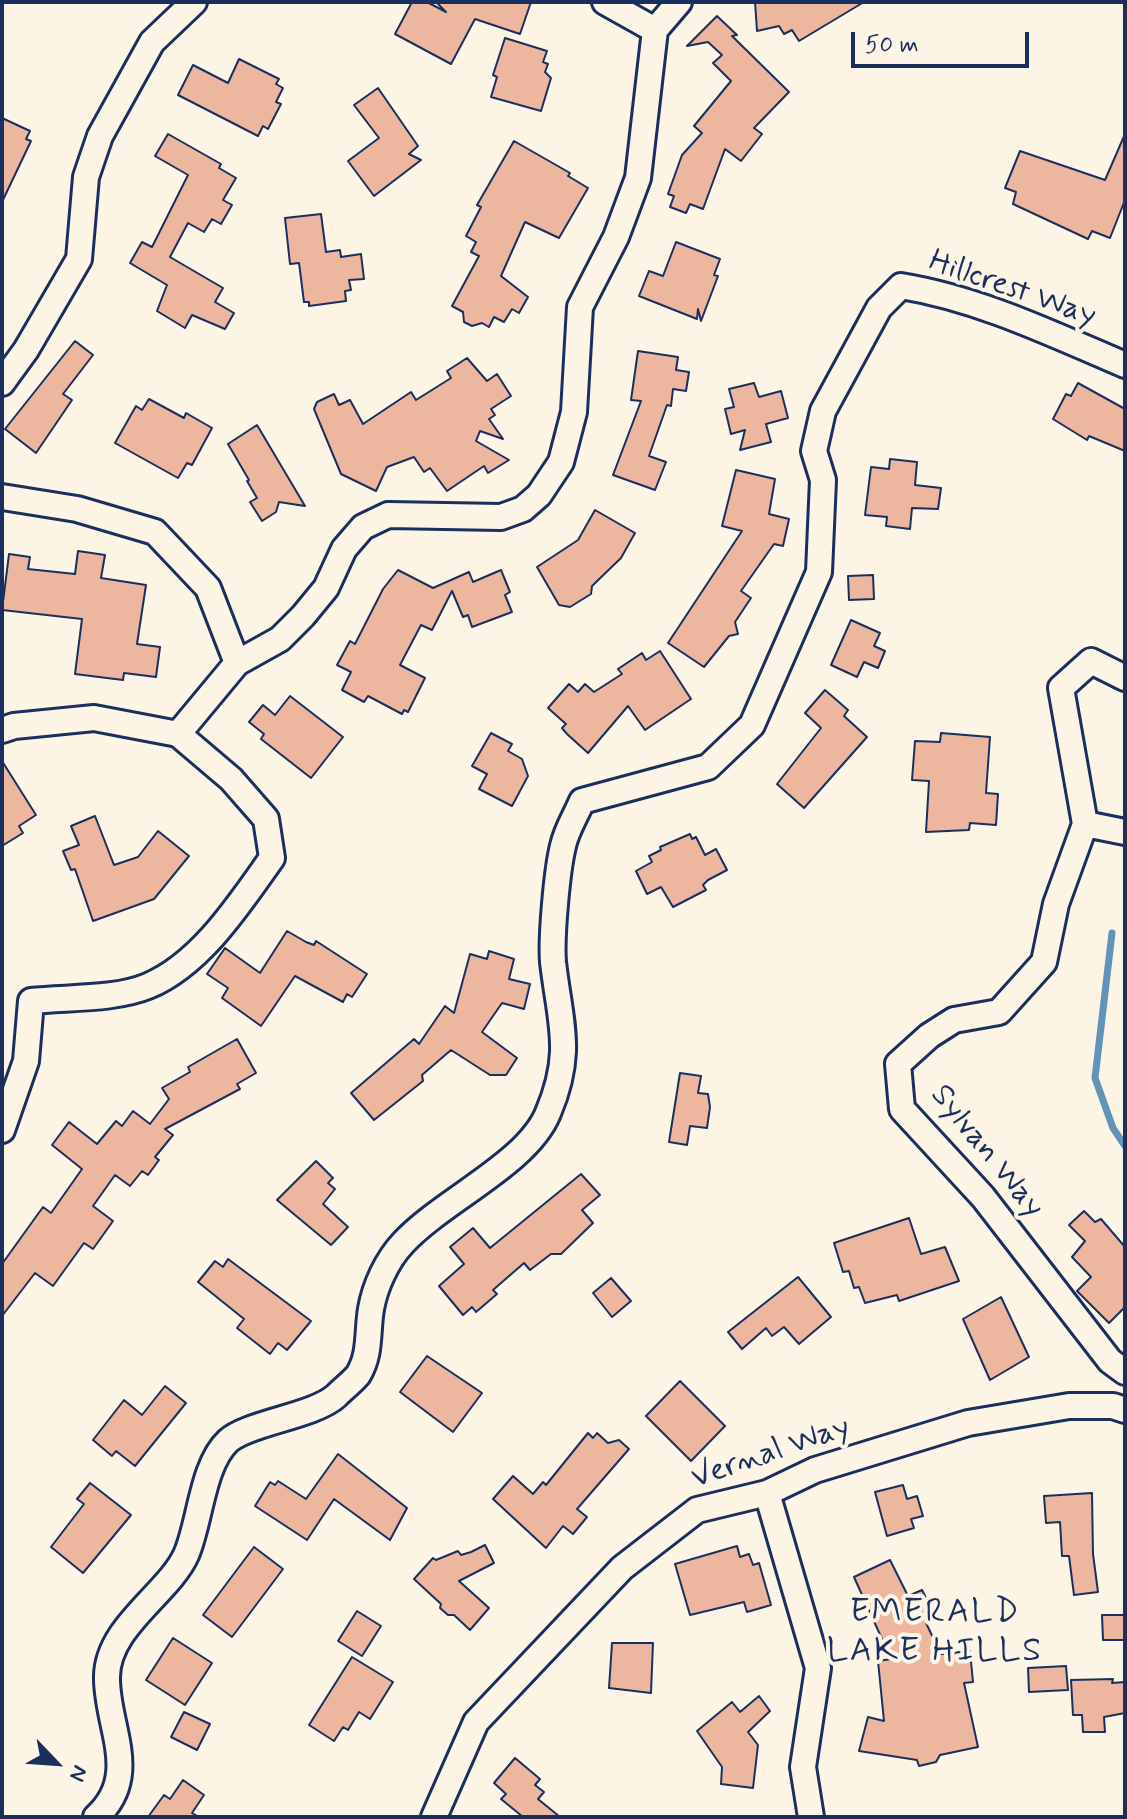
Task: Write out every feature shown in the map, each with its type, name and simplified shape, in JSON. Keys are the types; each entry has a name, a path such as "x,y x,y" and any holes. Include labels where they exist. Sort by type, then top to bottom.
{"street":[{"path":"2,383 26,350 79,259 86,177 100,136 152,42 194,2"},
{"path":"605,2 655,30"},
{"path":"178,734 237,663 280,639 303,616 326,588 344,549 363,527 388,515 501,517 523,509 539,495 561,462 579,377 580,307 616,237 638,178 655,30 679,2"},
{"name":"Hillcrest Way","path":"96,1817 103,1811 121,1772 117,1730 106,1676 119,1639 185,1558 197,1523 203,1485 228,1440 332,1400 358,1375 369,1345 371,1310 382,1275 401,1244 452,1200 523,1150 547,1117 562,1075 565,1035 553,959 563,845 582,801 708,767 752,725 819,572 823,480 814,451 823,411 879,308 901,286 937,292 1025,322 1125,365"},
{"path":"2,497 77,509 155,532 208,588 237,663"},
{"path":"1125,678 1091,661 1061,688 1085,824 1125,832"},
{"path":"2,730 14,726 94,718 178,734 231,779 266,819 272,858 238,904 183,965 147,986 31,1001 26,1061 2,1130"},
{"name":"Sylvan Way","path":"1085,824 1056,904 1044,962 999,1012 954,1020 929,1036 898,1064 899,1079 902,1109 983,1197 1110,1361 1125,1372"},
{"name":"Vernal Way","path":"434,1817 476,1722 622,1568 697,1510 767,1493 815,1470 968,1423 1069,1406 1113,1406 1125,1410"},
{"path":"767,1493 818,1668 803,1767 811,1817"}],"building":[{"path":"412,2 427,2 446,12 436,2 531,2 520,34 475,19 451,64 395,34"},
{"path":"755,2 864,2 799,41 792,30 784,34 779,26 757,31"},
{"path":"717,16 737,35 732,36 789,92 754,128 762,134 741,161 725,149 703,209 690,204 686,213 670,207 674,196 668,194 682,155 702,133 694,126 731,81 713,63 722,55 708,42 687,46"},
{"path":"505,38 547,51 543,62 548,64 545,72 551,78 541,111 491,97 497,77 493,75"},
{"path":"239,59 279,79 276,84 283,88 276,102 281,104 268,129 263,126 258,136 178,95 193,65 228,83"},
{"path":"378,88 418,146 409,154 421,160 374,196 348,161 379,138 354,105"},
{"path":"2,118 30,131 26,139 31,141 2,202"},
{"path":"168,134 221,164 219,168 236,178 223,200 232,205 221,224 212,219 204,232 188,223 170,257 223,288 215,302 234,313 225,329 192,315 185,328 157,311 167,285 130,263 142,242 152,247 188,175 155,156"},
{"path":"1125,134 1125,200 1110,238 1092,231 1088,239 1013,204 1016,192 1005,188 1020,151 1105,180"},
{"path":"514,141 570,173 568,176 588,188 559,238 525,222 501,276 528,297 519,313 512,309 504,322 494,317 489,327 482,323 472,326 464,322 463,312 452,306 479,256 471,252 476,242 466,236 481,207 477,205"},
{"path":"321,214 326,252 340,250 341,257 361,254 364,279 349,280 351,290 345,291 346,301 309,306 309,302 304,302 299,263 290,264 285,218"},
{"path":"676,242 720,259 714,275 718,276 701,321 698,309 697,319 639,296 649,271 663,276"},
{"path":"75,341 93,355 63,394 72,400 36,453 5,429"},
{"path":"638,351 678,357 676,370 689,372 686,391 673,389 671,406 667,405 649,456 666,462 655,490 613,475 641,401 631,400"},
{"path":"467,358 487,381 497,374 511,396 491,409 495,415 489,419 503,439 480,431 476,441 509,460 488,473 484,466 447,491 430,468 424,472 414,457 387,467 376,491 341,474 314,409 317,402 334,394 339,405 350,400 363,424 411,392 416,400 451,378 447,371"},
{"path":"754,383 759,397 781,391 788,418 766,424 771,442 740,450 745,430 731,434 725,409 734,407 729,389"},
{"path":"1078,383 1125,409 1125,451 1089,436 1087,440 1053,419 1066,394 1071,396"},
{"path":"149,399 184,418 186,413 212,428 192,465 187,463 178,478 115,443 136,406 142,410"},
{"path":"257,425 305,506 279,502 276,512 262,521 250,502 257,498 228,444"},
{"path":"890,459 917,462 915,485 941,488 938,509 912,508 910,529 886,526 887,517 865,515 871,467 889,469"},
{"path":"736,470 775,479 769,514 789,519 783,546 774,544 741,591 751,598 735,622 738,634 729,636 704,667 668,643 742,531 722,526"},
{"path":"595,510 635,533 621,558 592,586 591,594 570,607 559,605 537,567 578,540"},
{"path":"78,551 105,555 101,578 146,585 137,644 160,647 156,677 124,673 123,680 75,674 82,619 2,610 9,554 30,557 28,569 75,574"},
{"path":"398,570 433,588 469,572 473,582 501,570 510,592 505,595 512,612 472,627 468,615 463,617 452,591 432,630 421,625 400,665 425,678 408,712 404,710 402,714 368,696 364,702 342,690 351,672 337,665 350,641 355,644 383,589"},
{"path":"873,575 874,599 849,600 848,576"},
{"path":"851,620 880,633 874,646 885,651 878,668 864,662 857,677 831,665"},
{"path":"660,651 691,699 645,730 628,706 588,753 567,734 562,728 566,724 548,708 569,684 578,692 585,684 594,692 622,674 618,669 642,653 646,660"},
{"path":"825,690 848,710 844,716 867,737 804,808 777,784 821,728 805,713"},
{"path":"290,696 343,737 311,778 261,739 264,734 249,722 263,705 275,715"},
{"path":"491,733 512,744 508,751 522,759 528,776 512,806 479,789 487,774 472,766"},
{"path":"941,733 990,737 986,793 998,794 996,825 970,823 969,830 926,832 929,781 912,780 915,741 940,742"},
{"path":"2,761 36,815 19,826 23,833 2,846"},
{"path":"95,816 114,865 138,857 158,831 189,856 154,899 93,921 75,869 71,870 63,851 79,845 71,826"},
{"path":"690,834 692,839 696,837 705,855 716,849 727,870 708,880 703,885 706,890 673,907 661,887 647,894 636,871 652,862 649,856 661,850 660,847"},
{"path":"287,931 314,945 316,941 367,974 352,997 347,994 343,1002 295,976 261,1026 222,998 228,988 207,974 225,948 260,973"},
{"path":"489,951 514,959 509,979 530,984 524,1009 502,1003 482,1032 517,1058 506,1075 490,1075 451,1050 422,1075 423,1081 374,1120 351,1093 414,1039 419,1044 445,1006 454,1013 470,954 487,959"},
{"path":"237,1039 256,1073 237,1084 240,1089 165,1129 173,1135 155,1157 159,1160 148,1175 142,1171 130,1186 115,1175 93,1206 113,1221 93,1249 84,1243 53,1286 35,1273 2,1316 2,1264 43,1207 51,1213 82,1169 52,1145 69,1122 97,1144 116,1121 122,1126 133,1111 150,1124 169,1099 162,1088 190,1072 188,1067"},
{"path":"680,1073 701,1076 698,1093 708,1094 710,1107 707,1128 690,1126 687,1145 669,1142"},
{"path":"316,1161 333,1178 328,1183 335,1189 323,1204 348,1227 331,1245 277,1200"},
{"path":"581,1174 600,1195 582,1210 593,1223 561,1254 551,1254 530,1270 524,1263 493,1290 497,1294 476,1312 472,1307 463,1315 439,1286 464,1264 450,1247 473,1228 490,1248"},
{"path":"1084,1211 1095,1222 1101,1219 1125,1247 1125,1307 1109,1323 1077,1291 1091,1277 1072,1257 1085,1241 1069,1225"},
{"path":"909,1218 921,1254 945,1247 959,1281 899,1301 897,1295 865,1303 859,1287 854,1288 849,1271 843,1272 834,1243"},
{"path":"228,1259 311,1321 287,1350 278,1343 270,1354 237,1328 244,1319 198,1282 215,1261 223,1267"},
{"path":"798,1277 831,1317 799,1344 784,1327 772,1336 766,1328 742,1349 728,1332"},
{"path":"611,1278 631,1301 612,1317 593,1293"},
{"path":"1001,1297 1029,1357 990,1380 963,1319"},
{"path":"427,1356 482,1393 453,1432 400,1392"},
{"path":"680,1381 725,1426 691,1461 646,1416"},
{"path":"165,1386 186,1403 135,1466 116,1451 112,1456 93,1440 124,1400 142,1415"},
{"path":"588,1433 593,1438 597,1433 608,1443 619,1440 629,1449 577,1509 587,1517 573,1534 563,1526 546,1548 493,1499 513,1476 533,1494 543,1482 546,1485"},
{"path":"338,1454 407,1508 390,1540 334,1499 307,1540 255,1506 270,1482 275,1485 278,1481 306,1499"},
{"path":"90,1483 131,1515 83,1573 51,1547 84,1504 77,1499"},
{"path":"903,1485 907,1499 917,1496 923,1516 911,1519 914,1528 887,1536 875,1492"},
{"path":"1092,1493 1093,1554 1098,1592 1074,1595 1069,1556 1062,1556 1060,1522 1046,1523 1044,1496"},
{"path":"485,1545 494,1563 459,1581 489,1608 470,1630 454,1615 448,1615 440,1608 441,1604 414,1579 433,1558 436,1560 458,1551 461,1555"},
{"path":"737,1546 740,1557 749,1554 753,1565 759,1563 771,1605 747,1612 744,1602 690,1615 675,1564"},
{"path":"254,1547 283,1569 232,1637 203,1615"},
{"path":"890,1560 908,1596 922,1590 936,1618 926,1623 941,1654 970,1651 973,1682 964,1683 978,1747 940,1755 936,1762 919,1766 917,1760 859,1751 868,1717 884,1721 878,1661 891,1659 854,1577"},
{"path":"357,1611 381,1626 362,1656 338,1641"},
{"path":"1102,1615 1124,1615 1125,1640 1103,1640"},
{"path":"173,1638 212,1663 185,1705 146,1680"},
{"path":"612,1643 653,1643 651,1693 609,1688"},
{"path":"352,1657 393,1682 370,1719 359,1712 348,1730 343,1727 334,1741 309,1725"},
{"path":"1066,1666 1068,1690 1029,1692 1028,1668"},
{"path":"1113,1679 1112,1683 1125,1682 1125,1713 1104,1717 1105,1732 1083,1732 1082,1715 1073,1715 1071,1680"},
{"path":"759,1696 770,1711 748,1732 758,1745 753,1788 721,1784 722,1767 697,1731 732,1702 740,1712"},
{"path":"184,1712 210,1724 197,1750 171,1737"},
{"path":"515,1758 540,1779 535,1785 544,1792 538,1799 560,1817 523,1817 501,1799 506,1794 494,1783"},
{"path":"183,1780 204,1795 192,1813 199,1817 148,1817 164,1795 170,1799"}],"waterway":[{"path":"1112,933 1095,1078 1113,1128 1125,1146"}],"district":[{"name":"EMERALD LAKE HILLS","path":"935,1634"}]}
